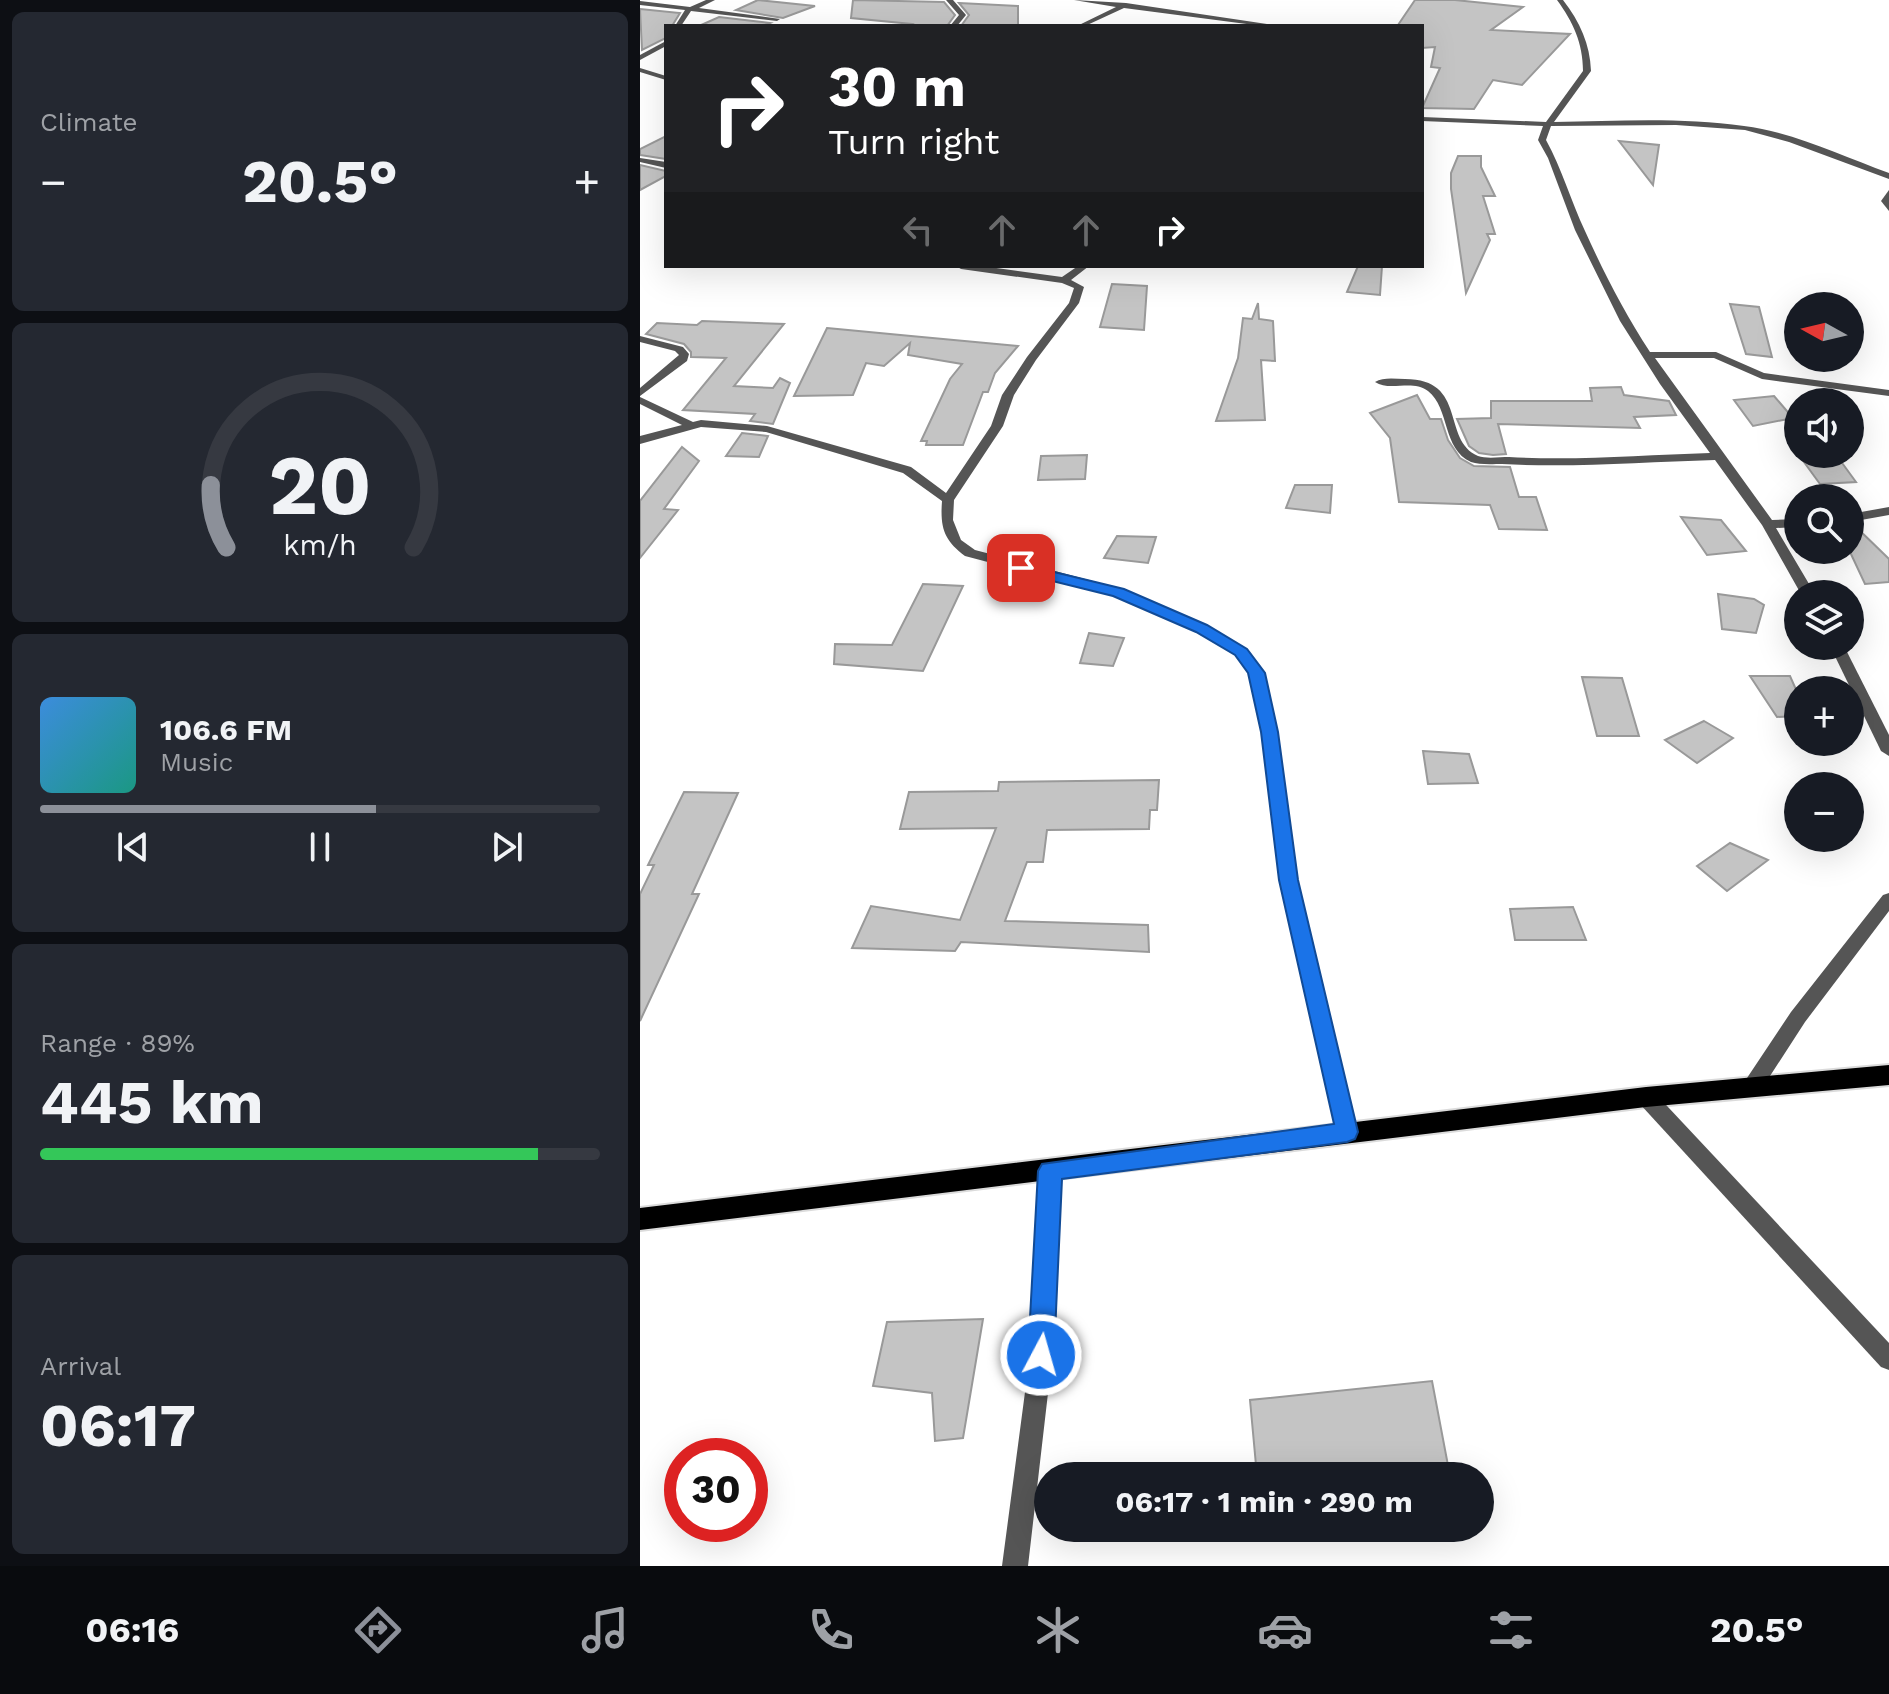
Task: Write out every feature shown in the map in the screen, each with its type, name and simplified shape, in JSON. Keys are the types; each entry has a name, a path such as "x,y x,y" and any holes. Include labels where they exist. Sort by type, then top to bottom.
{"main road":[{"path":"640,1219 1646,1097 1889,1075"}],"street":[{"path":"679,24 688,10 712,0"},
{"path":"949,0 963,15 955,24"},
{"path":"1077,0 1262,24"},
{"path":"1084,24 1138,0"},
{"path":"1560,0 1576,22 1584,43 1587,71 1557,114 1545,124 1542,140 1580,230 1646,355 1768,524 1800,580"},
{"path":"640,3 777,19"},
{"path":"640,58 664,44"},
{"path":"640,70 664,77"},
{"path":"1424,119 1545,124 1676,123 1745,128 1792,140 1889,176"},
{"path":"640,160 664,165"},
{"path":"1889,193 1885,201 1889,208"},
{"path":"976,268 1064,280 1079,287 1074,303 1031,359 1008,395 997,426 948,500 947,520 955,542 970,553 1118,592 1201,628 1241,652 1257,673 1269,732 1288,880 1347,1132"},
{"path":"1064,280 1081,268"},
{"path":"640,339 679,349 684,354 683,359 640,393"},
{"path":"1646,355 1716,355 1762,376 1889,393"},
{"path":"1381,382 1419,382 1430,387 1439,396 1459,445 1475,459 1525,462 1718,456"},
{"path":"640,400 689,424"},
{"path":"640,440 689,424 767,429 844,454 896,466 917,475 948,500"},
{"path":"1864,515 1889,511"},
{"path":"1768,524 1784,523"},
{"path":"1844,660 1889,751"},
{"path":"1752,1087 1798,1017 1889,899"},
{"path":"1646,1097 1889,1359"},
{"path":"1015,1566 1045,1324 1050,1171"}],"building":[{"path":"758,0 815,6 783,18 736,10"},
{"path":"853,0 944,2 955,15 948,24 851,18"},
{"path":"1415,0 1455,0 1523,7 1491,30 1570,34 1522,85 1493,80 1474,109 1424,108 1440,68 1431,67 1435,47 1424,48 1424,24 1399,24"},
{"path":"959,3 1018,6 1018,24 962,24 969,15"},
{"path":"640,9 680,13 673,24 664,24 664,39 642,50"},
{"path":"719,17 770,23 768,24 703,24"},
{"path":"664,137 664,159 640,155 640,149"},
{"path":"1619,141 1659,145 1653,185"},
{"path":"1458,156 1481,156 1481,167 1495,196 1483,196 1495,234 1487,234 1490,240 1466,293 1451,189 1451,173"},
{"path":"640,165 664,171 664,177 640,190"},
{"path":"1357,268 1382,268 1380,295 1347,292"},
{"path":"1112,284 1147,286 1144,330 1100,327"},
{"path":"1258,303 1259,319 1273,321 1275,361 1261,360 1265,420 1216,421 1238,358 1243,318 1252,319"},
{"path":"1730,304 1759,307 1772,357 1746,354"},
{"path":"702,321 784,324 734,386 773,388 780,378 790,383 773,424 750,421 755,414 683,410 726,358 691,357 684,344 646,334 657,323 697,325"},
{"path":"827,328 1018,346 995,373 988,392 983,392 963,445 926,445 927,441 921,441 950,379 962,364 908,355 910,343 884,366 866,363 853,395 794,396"},
{"path":"1621,387 1624,395 1669,401 1676,415 1634,417 1640,428 1498,424 1506,454 1493,455 1479,453 1469,446 1457,419 1491,418 1491,401 1592,401 1590,388"},
{"path":"1417,395 1430,419 1441,419 1448,440 1460,458 1474,466 1510,467 1519,497 1536,497 1547,530 1499,529 1490,505 1399,502 1390,438 1370,413"},
{"path":"1774,396 1784,408 1784,420 1753,426 1734,400"},
{"path":"742,433 768,436 759,457 726,456"},
{"path":"682,447 699,461 664,509 678,510 640,558 640,501"},
{"path":"1087,455 1085,479 1038,480 1041,456"},
{"path":"1808,468 1846,468 1856,482 1820,484"},
{"path":"1295,485 1332,485 1330,513 1286,508"},
{"path":"1681,517 1721,520 1746,551 1707,555"},
{"path":"1864,535 1889,559 1889,582 1865,584 1856,564 1864,564"},
{"path":"1117,536 1156,537 1148,563 1104,558"},
{"path":"923,584 963,586 923,671 834,664 835,644 892,645"},
{"path":"1718,594 1754,599 1764,605 1756,633 1722,629"},
{"path":"1089,633 1124,638 1113,666 1080,663"},
{"path":"1750,676 1784,676 1784,717 1777,717"},
{"path":"1582,677 1622,678 1639,736 1597,736"},
{"path":"1704,721 1733,738 1697,763 1665,740"},
{"path":"1423,751 1469,754 1478,783 1428,784"},
{"path":"1159,780 1157,810 1150,810 1149,829 1047,830 1043,862 1027,862 1005,921 1148,925 1149,952 961,942 955,951 852,948 871,906 960,920 996,828 900,829 909,792 998,791 999,782"},
{"path":"684,792 738,793 692,894 699,894 640,1021 640,894 654,865 648,865"},
{"path":"1730,843 1768,860 1727,891 1697,866"},
{"path":"1573,907 1586,940 1515,940 1510,909"},
{"path":"983,1319 963,1438 935,1441 932,1393 873,1386 887,1322"},
{"path":"1432,1381 1447,1462 1256,1462 1250,1400"}],"route":[{"path":"1021,568 1118,592 1201,628 1241,652 1257,673 1269,732 1288,880 1347,1132 1050,1171 1045,1324 1041,1355"}]}
